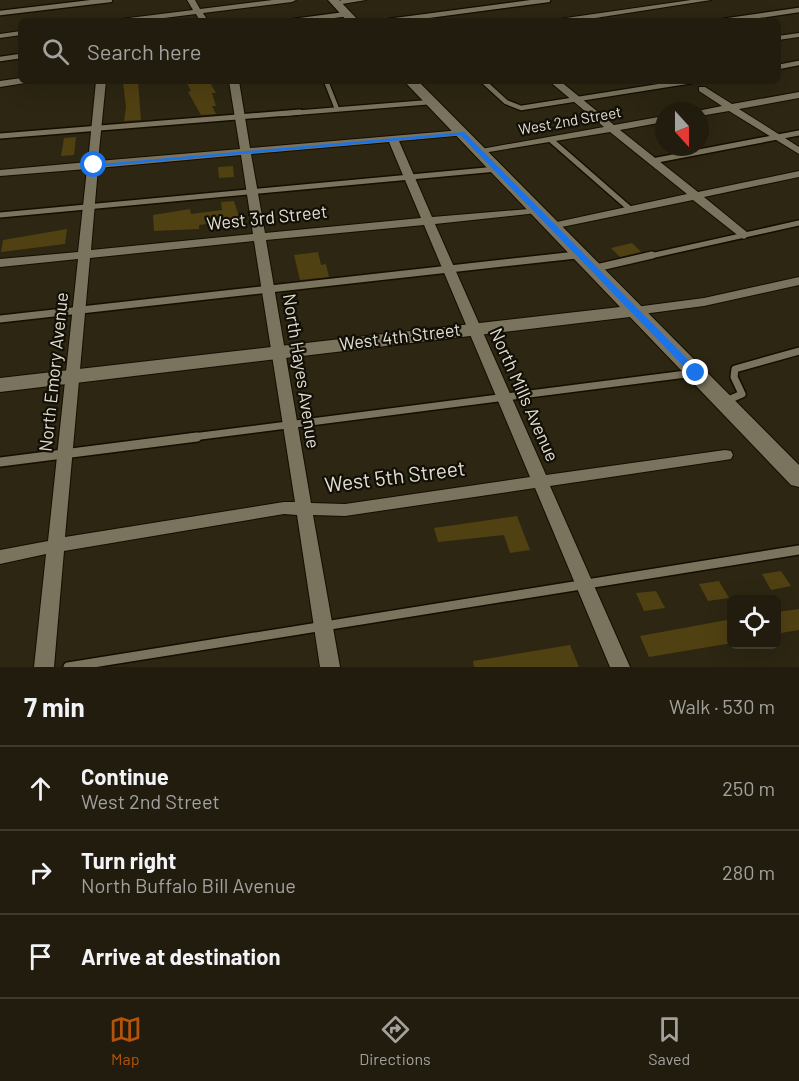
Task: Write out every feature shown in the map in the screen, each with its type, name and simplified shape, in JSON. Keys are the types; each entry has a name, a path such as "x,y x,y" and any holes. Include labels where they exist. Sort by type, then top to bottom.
{"main road":[{"path":"334,2 350,18"},
{"path":"418,84 431,102 799,478"},
{"name":"West 4th Street","path":"0,385 635,311"}],"street":[{"path":"191,0 202,18"},
{"path":"146,18 292,0"},
{"path":"334,2 362,0"},
{"path":"580,18 707,0"},
{"path":"0,36 18,33"},
{"path":"781,38 799,35"},
{"path":"0,84 18,82"},
{"name":"North Emory Avenue","path":"44,667 101,84"},
{"name":"North Hayes Avenue","path":"234,84 330,667"},
{"path":"558,84 744,235"},
{"path":"702,89 799,151"},
{"path":"709,111 799,95"},
{"name":"West 2nd Street","path":"481,152 655,121"},
{"path":"0,173 462,133"},
{"name":"North Mills Avenue","path":"393,139 620,667"},
{"path":"552,226 799,174"},
{"name":"West 3rd Street","path":"0,263 537,210"},
{"name":"West 4th Street","path":"635,311 704,302 799,281"},
{"name":"West 5th Street","path":"0,557 284,508 345,510 725,455"}],"lane":[{"path":"0,13 110,0"},
{"path":"412,18 548,0"},
{"path":"744,18 799,10"},
{"path":"0,59 18,56"},
{"path":"781,66 799,63"},
{"path":"328,84 337,109"},
{"path":"486,84 506,102 521,108 674,84"},
{"path":"0,136 431,102"},
{"path":"652,161 799,133"},
{"path":"551,140 630,209"},
{"path":"0,215 497,169"},
{"path":"593,268 799,223"},
{"path":"0,319 580,255"},
{"path":"724,402 742,394 734,377 735,369 799,351"},
{"path":"0,462 696,373"},
{"path":"68,667 799,550"}],"building":[{"path":"123,84 138,84 141,120 124,121 126,107"},
{"path":"188,84 211,84 216,93 212,93 216,106 212,106 216,114 201,115 188,92 191,91"},
{"path":"76,137 74,155 61,156 64,138"},
{"path":"233,166 234,177 219,178 218,167"},
{"path":"234,201 241,223 224,225 224,222 199,225 199,229 154,231 153,215 190,209 191,214 222,210 221,202"},
{"path":"67,229 65,244 1,252 3,240"},
{"path":"632,243 641,252 620,257 611,248"},
{"path":"318,252 321,265 326,264 329,277 300,280 294,255"},
{"path":"517,516 530,550 510,553 504,535 438,542 434,528"},
{"path":"781,571 791,586 771,590 762,574"},
{"path":"719,581 727,598 708,601 699,584"},
{"path":"656,591 665,608 644,611 636,593"},
{"path":"799,609 799,630 781,633 781,611"},
{"path":"727,620 727,644 649,657 640,636"},
{"path":"570,645 579,667 474,667 473,661"}],"route":[{"path":"94,165 462,133 696,373"}]}
